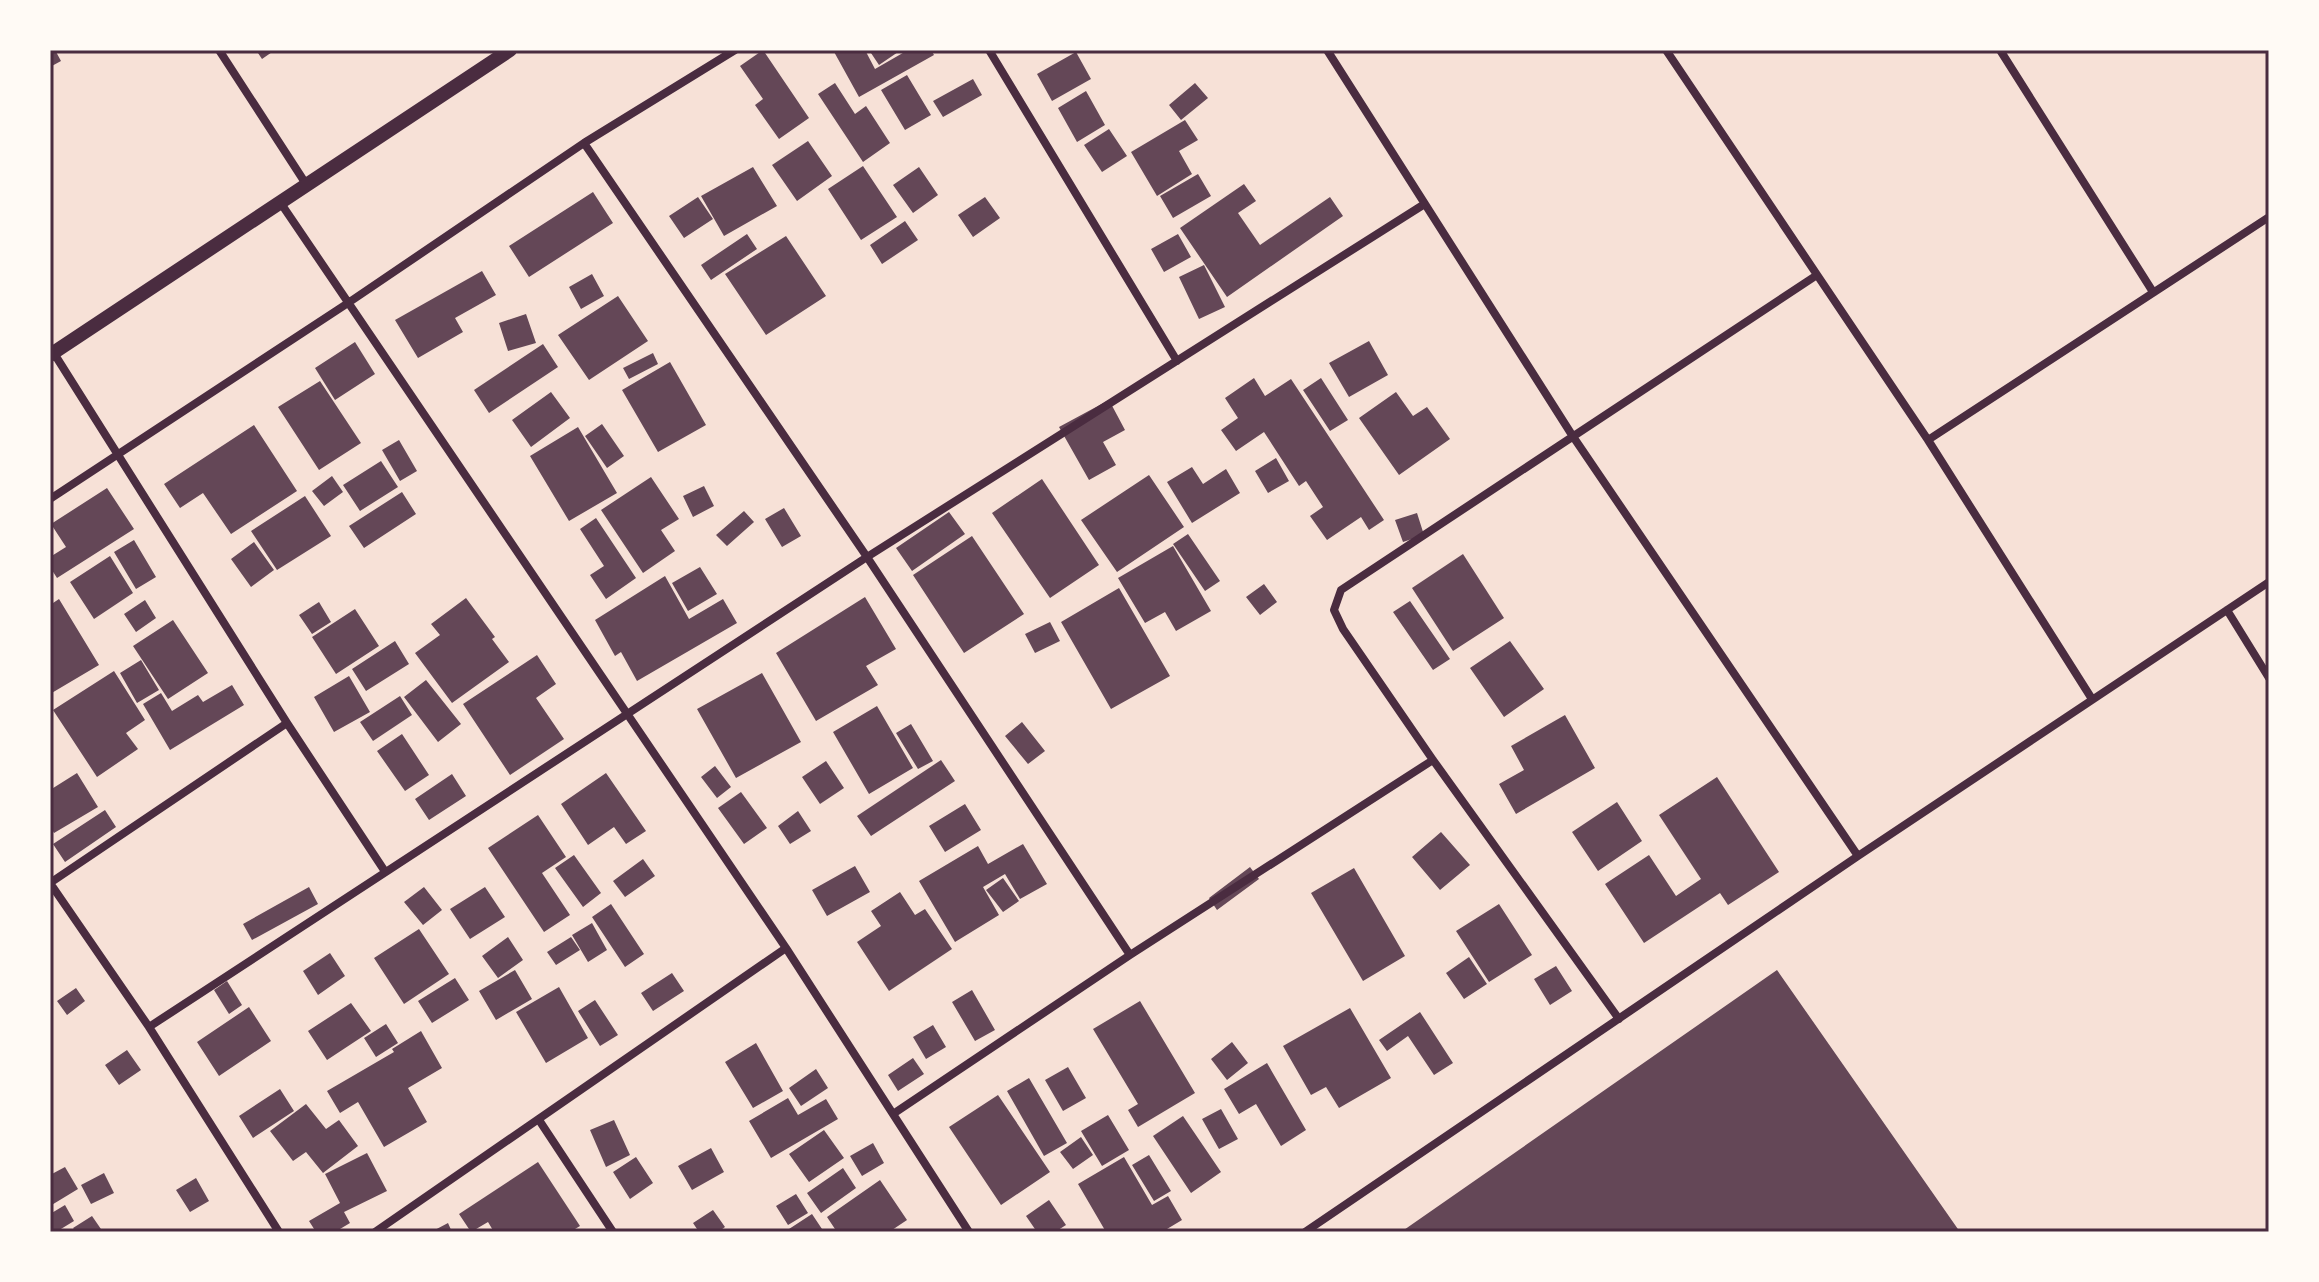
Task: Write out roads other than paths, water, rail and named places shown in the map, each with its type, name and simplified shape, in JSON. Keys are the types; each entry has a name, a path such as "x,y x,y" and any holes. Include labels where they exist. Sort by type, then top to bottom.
{"street":[{"path":"219,50 306,184"},
{"path":"384,870 51,351 510,50"},
{"path":"50,499 584,143 735,50"},
{"path":"989,50 1177,361"},
{"path":"1327,50 1572,435 1858,856"},
{"path":"1666,50 1928,440 2092,699"},
{"path":"2000,50 2153,292"},
{"path":"584,143 867,557 1130,955"},
{"path":"280,202 786,948 969,1232"},
{"path":"149,1027 626,712 1423,205"},
{"path":"1928,440 2269,217"},
{"path":"1619,1019 1433,760 1343,629 1334,610 1341,590 1817,275"},
{"path":"1305,1232 1858,856 2269,582"},
{"path":"2227,610 2269,678"},
{"path":"279,1232 149,1027 50,883 287,723"},
{"path":"893,1114 1130,955 1433,760"},
{"path":"375,1232 786,948"},
{"path":"539,1120 613,1232"}]}
